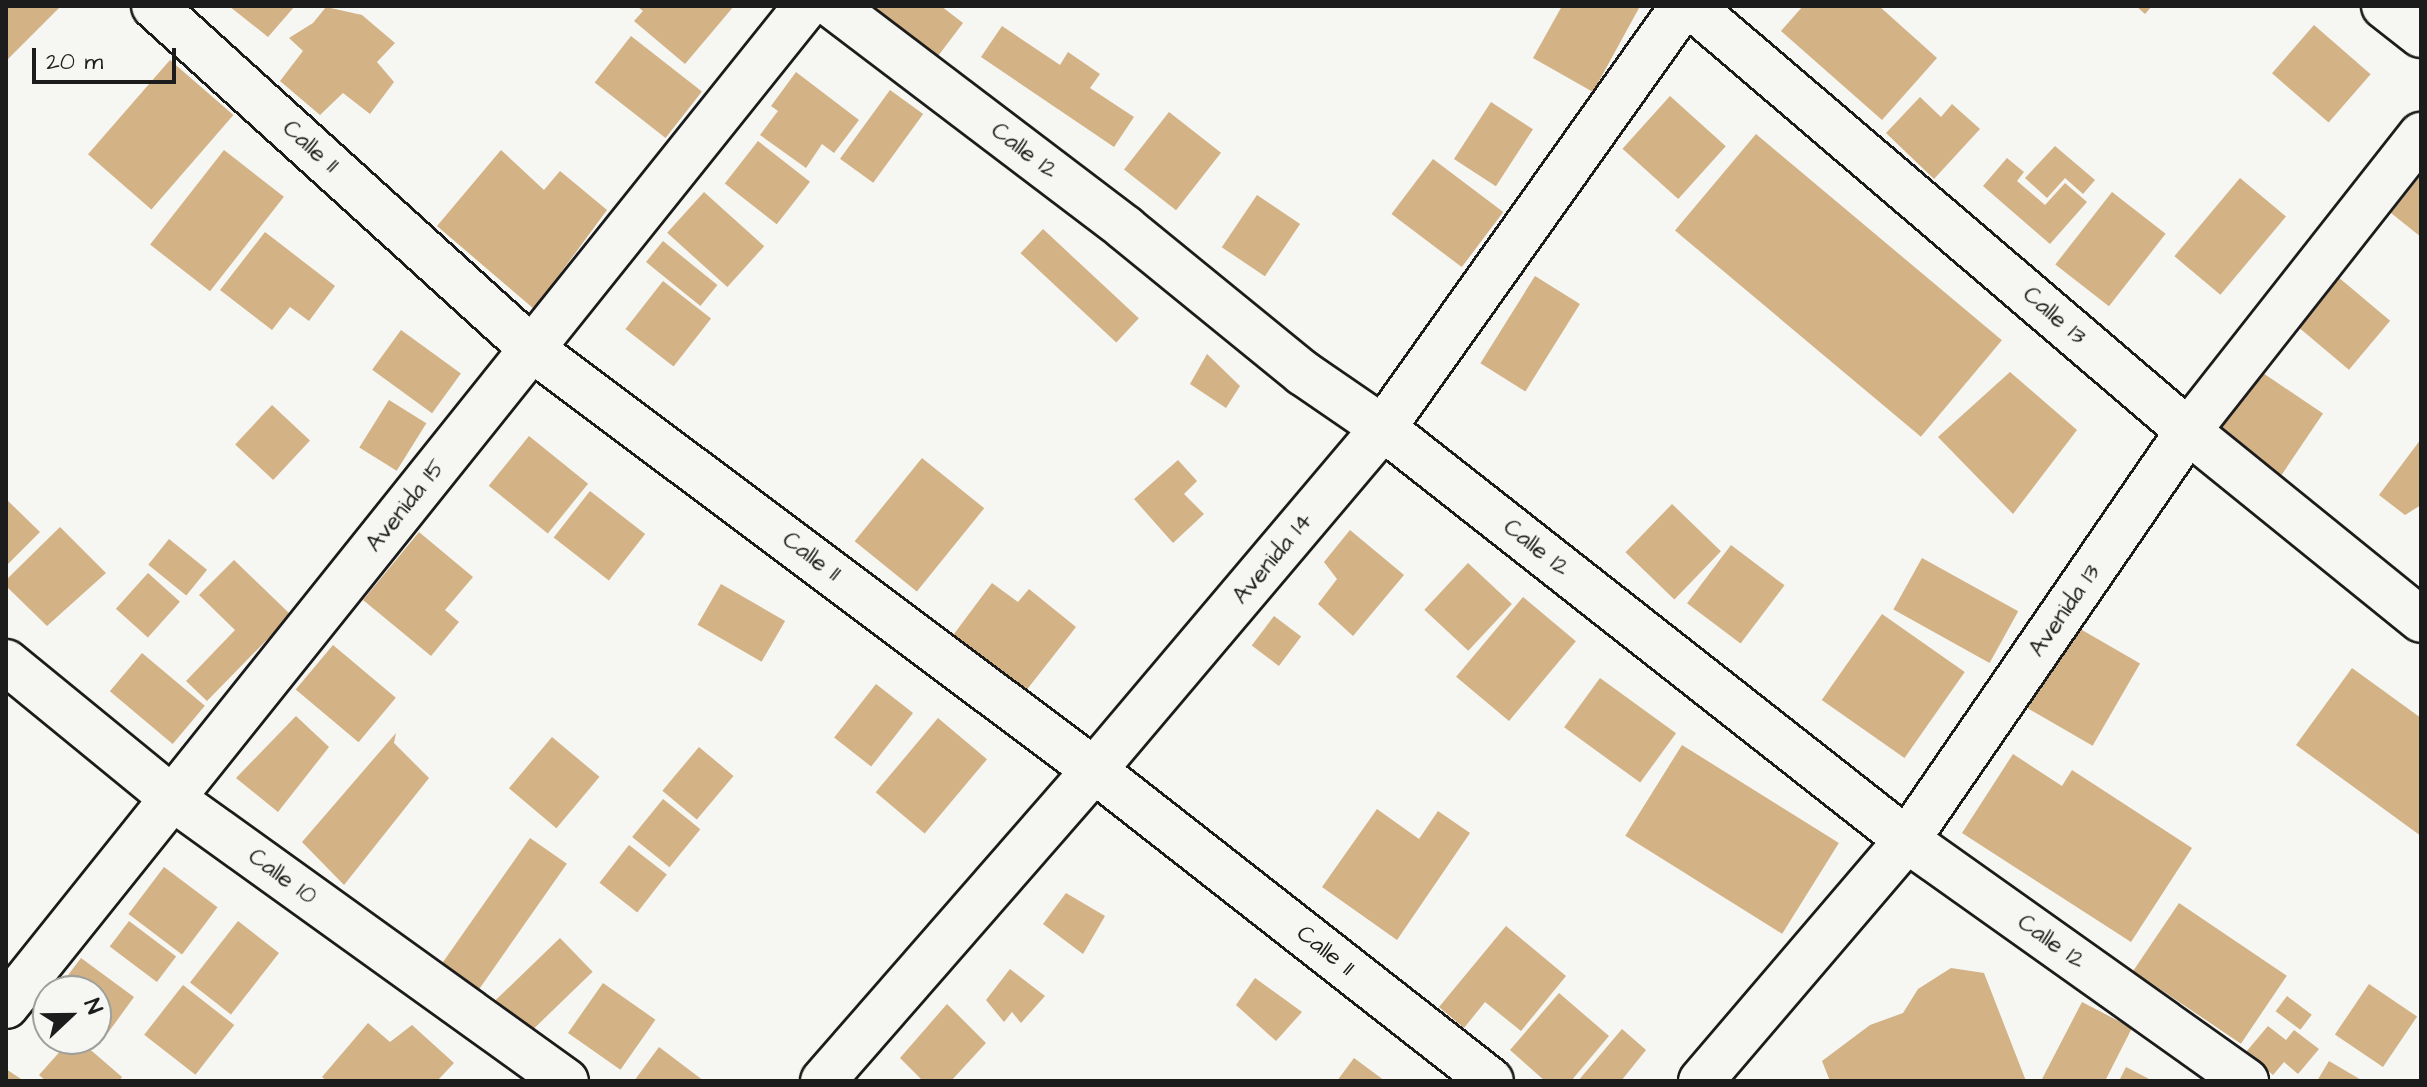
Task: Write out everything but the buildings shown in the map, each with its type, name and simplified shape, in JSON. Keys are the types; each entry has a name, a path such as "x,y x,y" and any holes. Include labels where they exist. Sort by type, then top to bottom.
{"street":[{"name":"Calle 11","path":"154,6 532,349 1094,770 1491,1081"},
{"name":"Avenida 15","path":"6,1006 806,6"},
{"name":"Calle 12","path":"833,6 1125,228 1303,373 1383,428 1907,840 2246,1081"},
{"name":"Avenida 14","path":"823,1081 1094,770 1383,428 1683,6"},
{"name":"Calle 13","path":"1691,6 2188,431 2421,620"},
{"path":"2384,6 2421,35"},
{"name":"Avenida 13","path":"1701,1081 1907,840 2188,431 2421,135"},
{"name":"Calle 10","path":"6,662 172,798 566,1081"}]}
